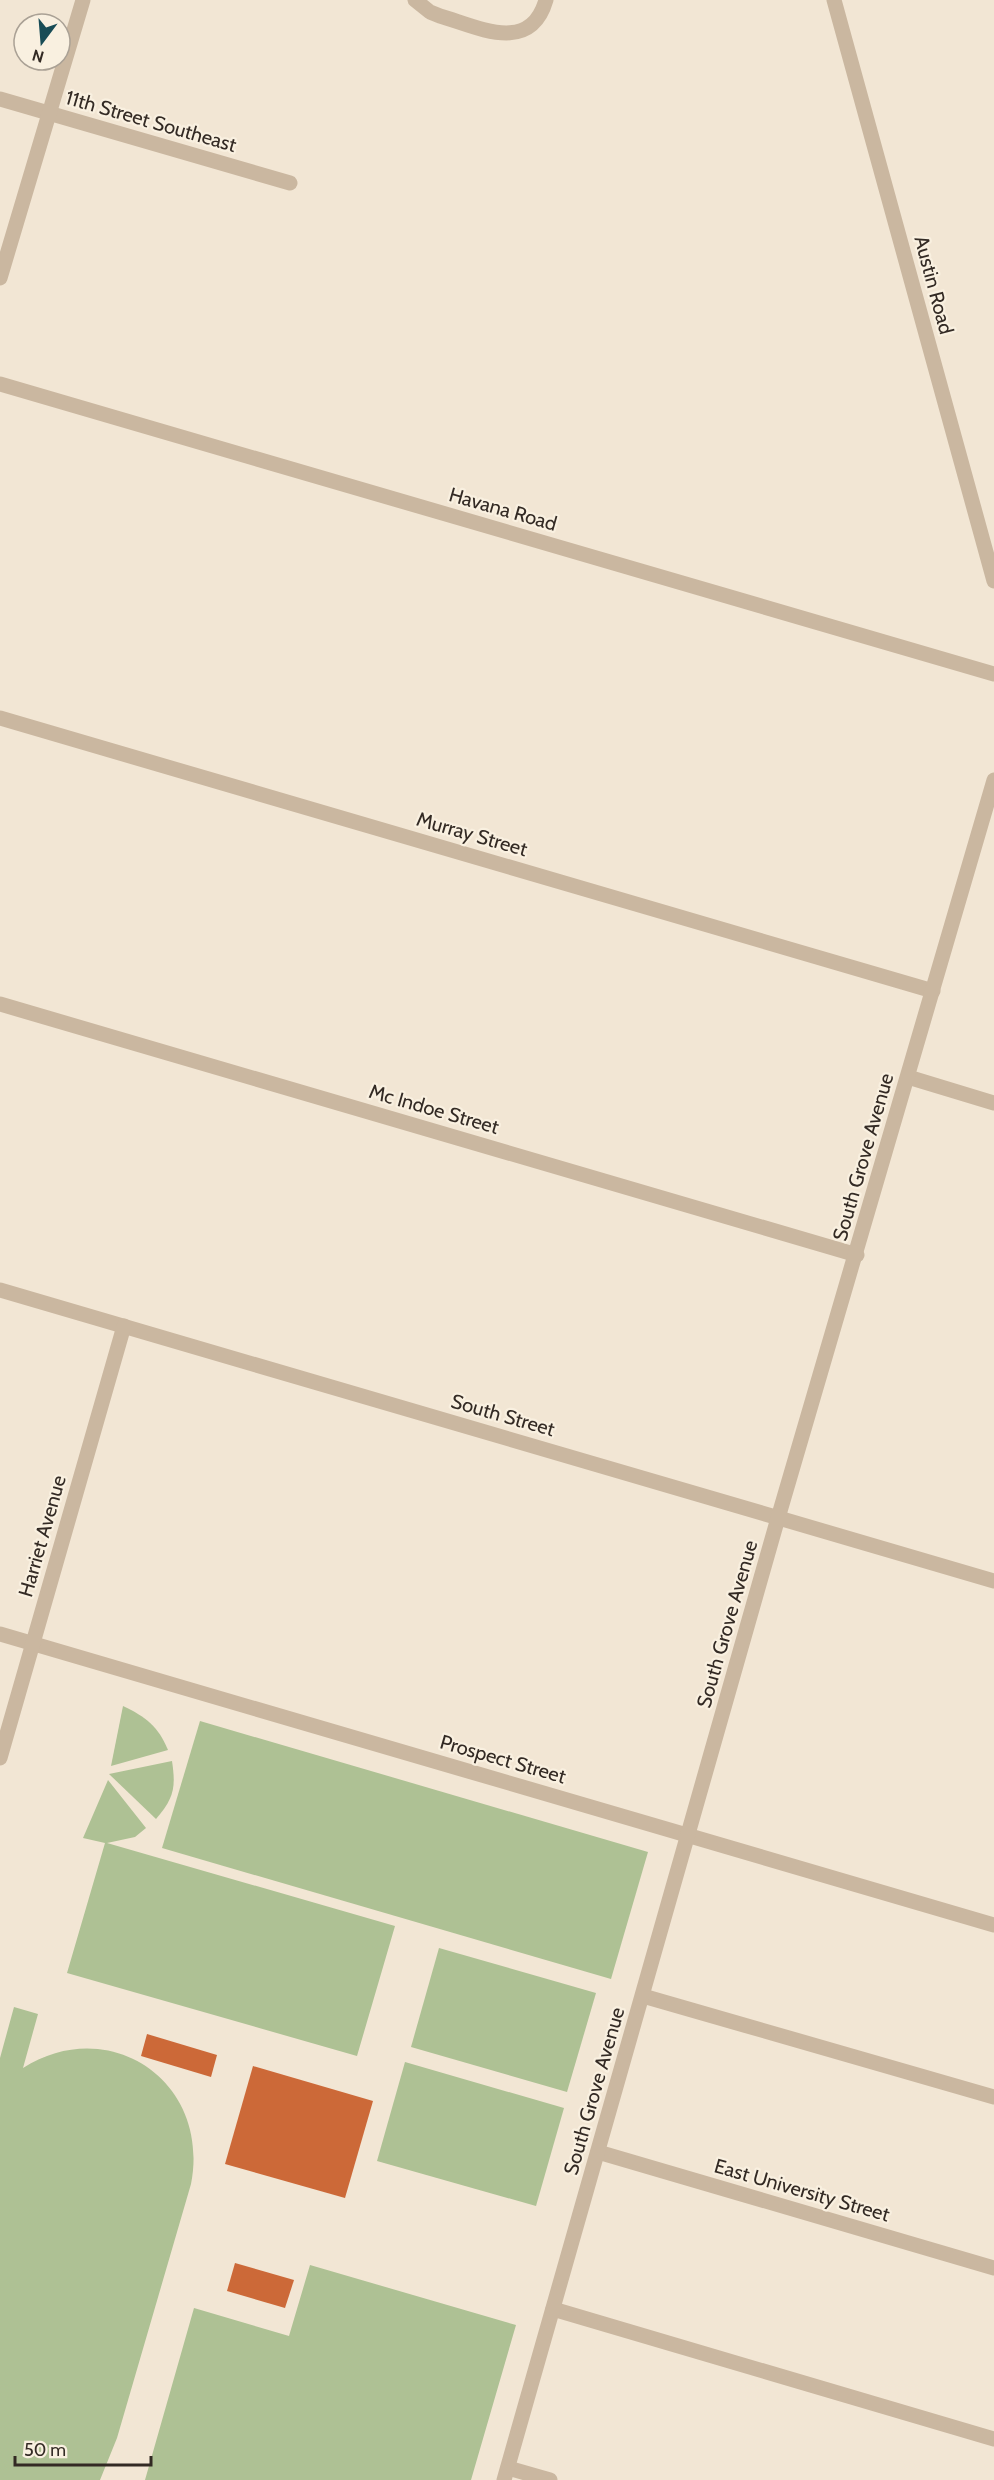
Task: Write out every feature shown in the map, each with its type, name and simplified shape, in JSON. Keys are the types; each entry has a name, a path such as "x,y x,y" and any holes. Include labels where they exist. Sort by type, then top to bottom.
{"street":[{"path":"0,278 83,0"},
{"path":"415,0 430,12 440,16 512,34 535,23 546,0"},
{"name":"Austin Road","path":"834,0 994,581"},
{"name":"11th Street Southeast","path":"0,99 290,183"},
{"name":"Havana Road","path":"0,384 994,674"},
{"name":"Murray Street","path":"0,718 933,991"},
{"name":"South Grove Avenue","path":"506,2474 690,1835 778,1518 857,1255 994,780"},
{"name":"Mc Indoe Street","path":"0,1004 857,1255"},
{"path":"908,1077 994,1103"},
{"name":"South Street","path":"0,1290 994,1581"},
{"name":"Harriet Avenue","path":"0,1758 124,1326"},
{"name":"Prospect Street","path":"0,1634 994,1925"},
{"path":"643,1996 994,2097"},
{"name":"East University Street","path":"598,2152 994,2268"},
{"path":"553,2309 994,2439"},
{"path":"506,2474 550,2480"}],"green space":[{"path":"123,1706 150,1723 168,1750 111,1766"},
{"path":"200,1721 648,1852 611,1979 162,1848"},
{"path":"172,1761 174,1778 172,1792 167,1805 156,1819 109,1774"},
{"path":"108,1780 146,1828 135,1837 107,1843 395,1926 357,2056 67,1973 105,1843 83,1838"},
{"path":"439,1948 596,1993 567,2092 411,2047"},
{"path":"14,2007 38,2014 23,2068 56,2053 89,2049 120,2054 147,2067 170,2088 185,2115 193,2147 191,2184 117,2438 100,2480 0,2480 0,2058"},
{"path":"405,2062 564,2108 536,2206 377,2161"},
{"path":"310,2265 516,2325 471,2480 145,2480 194,2308 289,2336"}],"building":[{"path":"147,2034 217,2055 211,2077 141,2056"},
{"path":"253,2066 373,2101 345,2198 225,2164"},
{"path":"235,2263 294,2280 285,2308 227,2291"}]}
